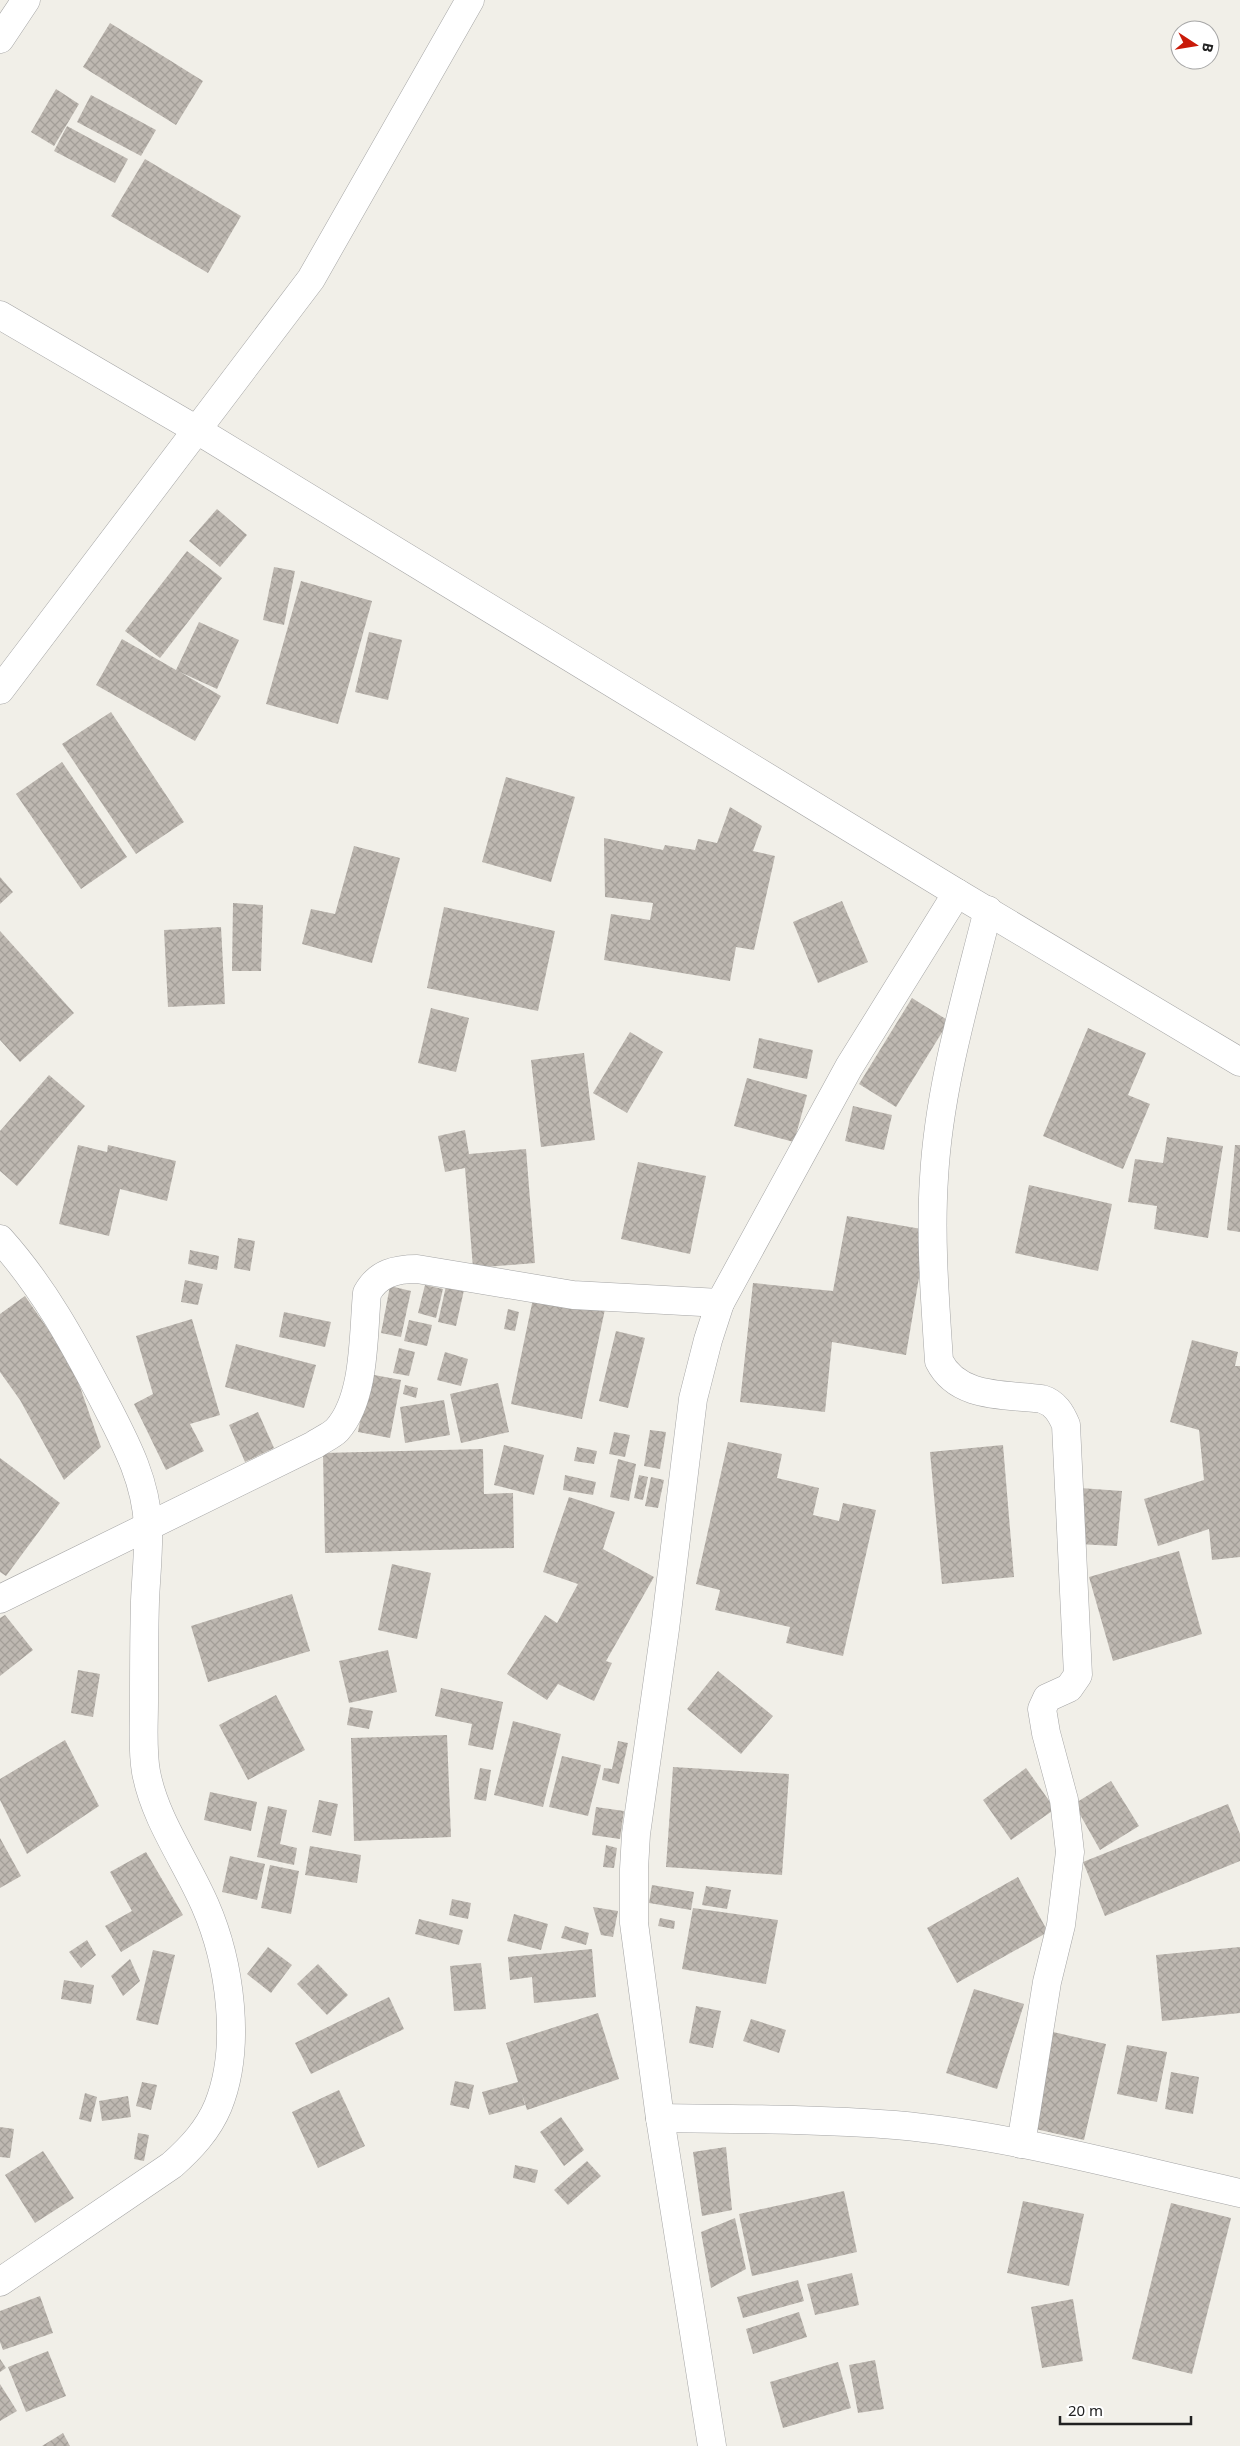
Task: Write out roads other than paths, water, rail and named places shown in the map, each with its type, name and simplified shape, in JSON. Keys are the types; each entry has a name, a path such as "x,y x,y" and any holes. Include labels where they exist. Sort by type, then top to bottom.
{"street":[{"path":"0,40 26,0"},
{"path":"0,690 311,279 470,0"},
{"path":"0,315 197,430 1240,1062"},
{"path":"712,2446 660,2118 634,1923 636,1834 665,1628 693,1399 708,1340 720,1303 850,1067 957,892"},
{"path":"988,910 954,1043 936,1152 934,1248 939,1361 944,1370 956,1382 973,1390 1042,1398 1060,1411 1066,1425 1078,1675 1069,1688 1047,1698 1042,1709 1046,1734 1064,1800 1070,1852 1061,1925 1047,1982 1021,2144"},
{"path":"0,1240 22,1264 51,1303 70,1335 133,1458 144,1490 148,1526 144,1630 146,1770 158,1810 204,1904 222,1952 230,2016 230,2052 225,2085 218,2107 207,2128 193,2146 172,2165 5,2278"},
{"path":"0,1599 314,1444 336,1431 349,1412 358,1388 367,1292 371,1284 389,1272 398,1269 417,1269 572,1295 720,1303"},
{"path":"660,2118 894,2125 1021,2144 1240,2193"}]}
